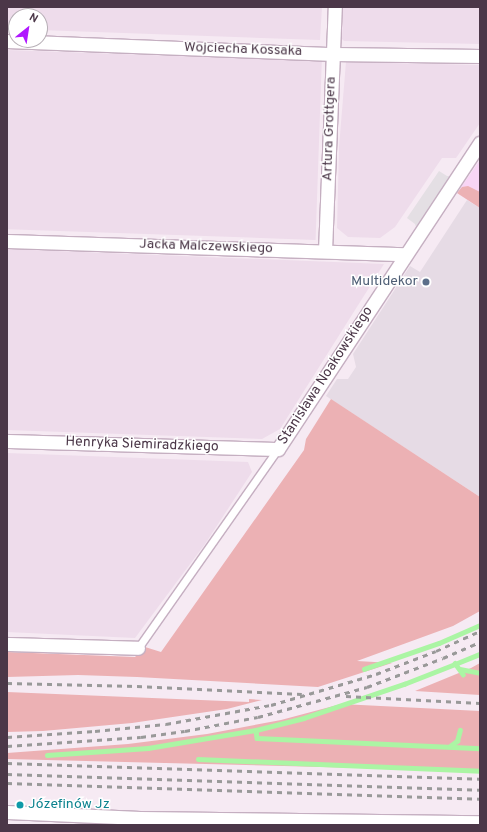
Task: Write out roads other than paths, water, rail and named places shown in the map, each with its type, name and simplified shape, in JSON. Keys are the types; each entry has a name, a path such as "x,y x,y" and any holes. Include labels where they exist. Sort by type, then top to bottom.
{"street":[{"name":"Artura Grottgera","path":"325,251 335,7"},
{"name":"Wojciecha Kossaka","path":"7,41 334,54 480,56"},
{"name":"Stanisława Noakowskiego","path":"278,449 480,142"},
{"name":"Jacka Malczewskiego","path":"7,240 405,254"},
{"name":"Henryka Siemiradzkiego","path":"7,441 278,449"},
{"path":"7,644 138,648"},
{"path":"7,812 140,818 480,822"},
{"path":"140,818 154,825"}],"lane":[{"path":"138,648 278,449"}],"waterway":[{"path":"364,669 439,643 480,625"},
{"path":"463,675 455,664 480,654"},
{"path":"47,755 148,748 256,730 304,718 404,684 455,664"},
{"path":"460,669 480,673"},
{"path":"256,730 257,738 480,748"},
{"path":"450,746 457,741 460,730"},
{"path":"198,759 480,771"}],"railway":[{"path":"7,737 166,724 271,705 376,674 436,651 480,631"},
{"path":"7,746 141,737 185,731 258,717 367,687 480,642"},
{"path":"7,683 137,686 302,694"},
{"path":"346,696 480,703"},
{"path":"7,763 480,779"},
{"path":"7,774 480,790"},
{"path":"7,783 480,799"}],"place":[{"name":"Multidekor","path":"426,282"},
{"name":"Józefinów Jz","path":"20,805"}]}
